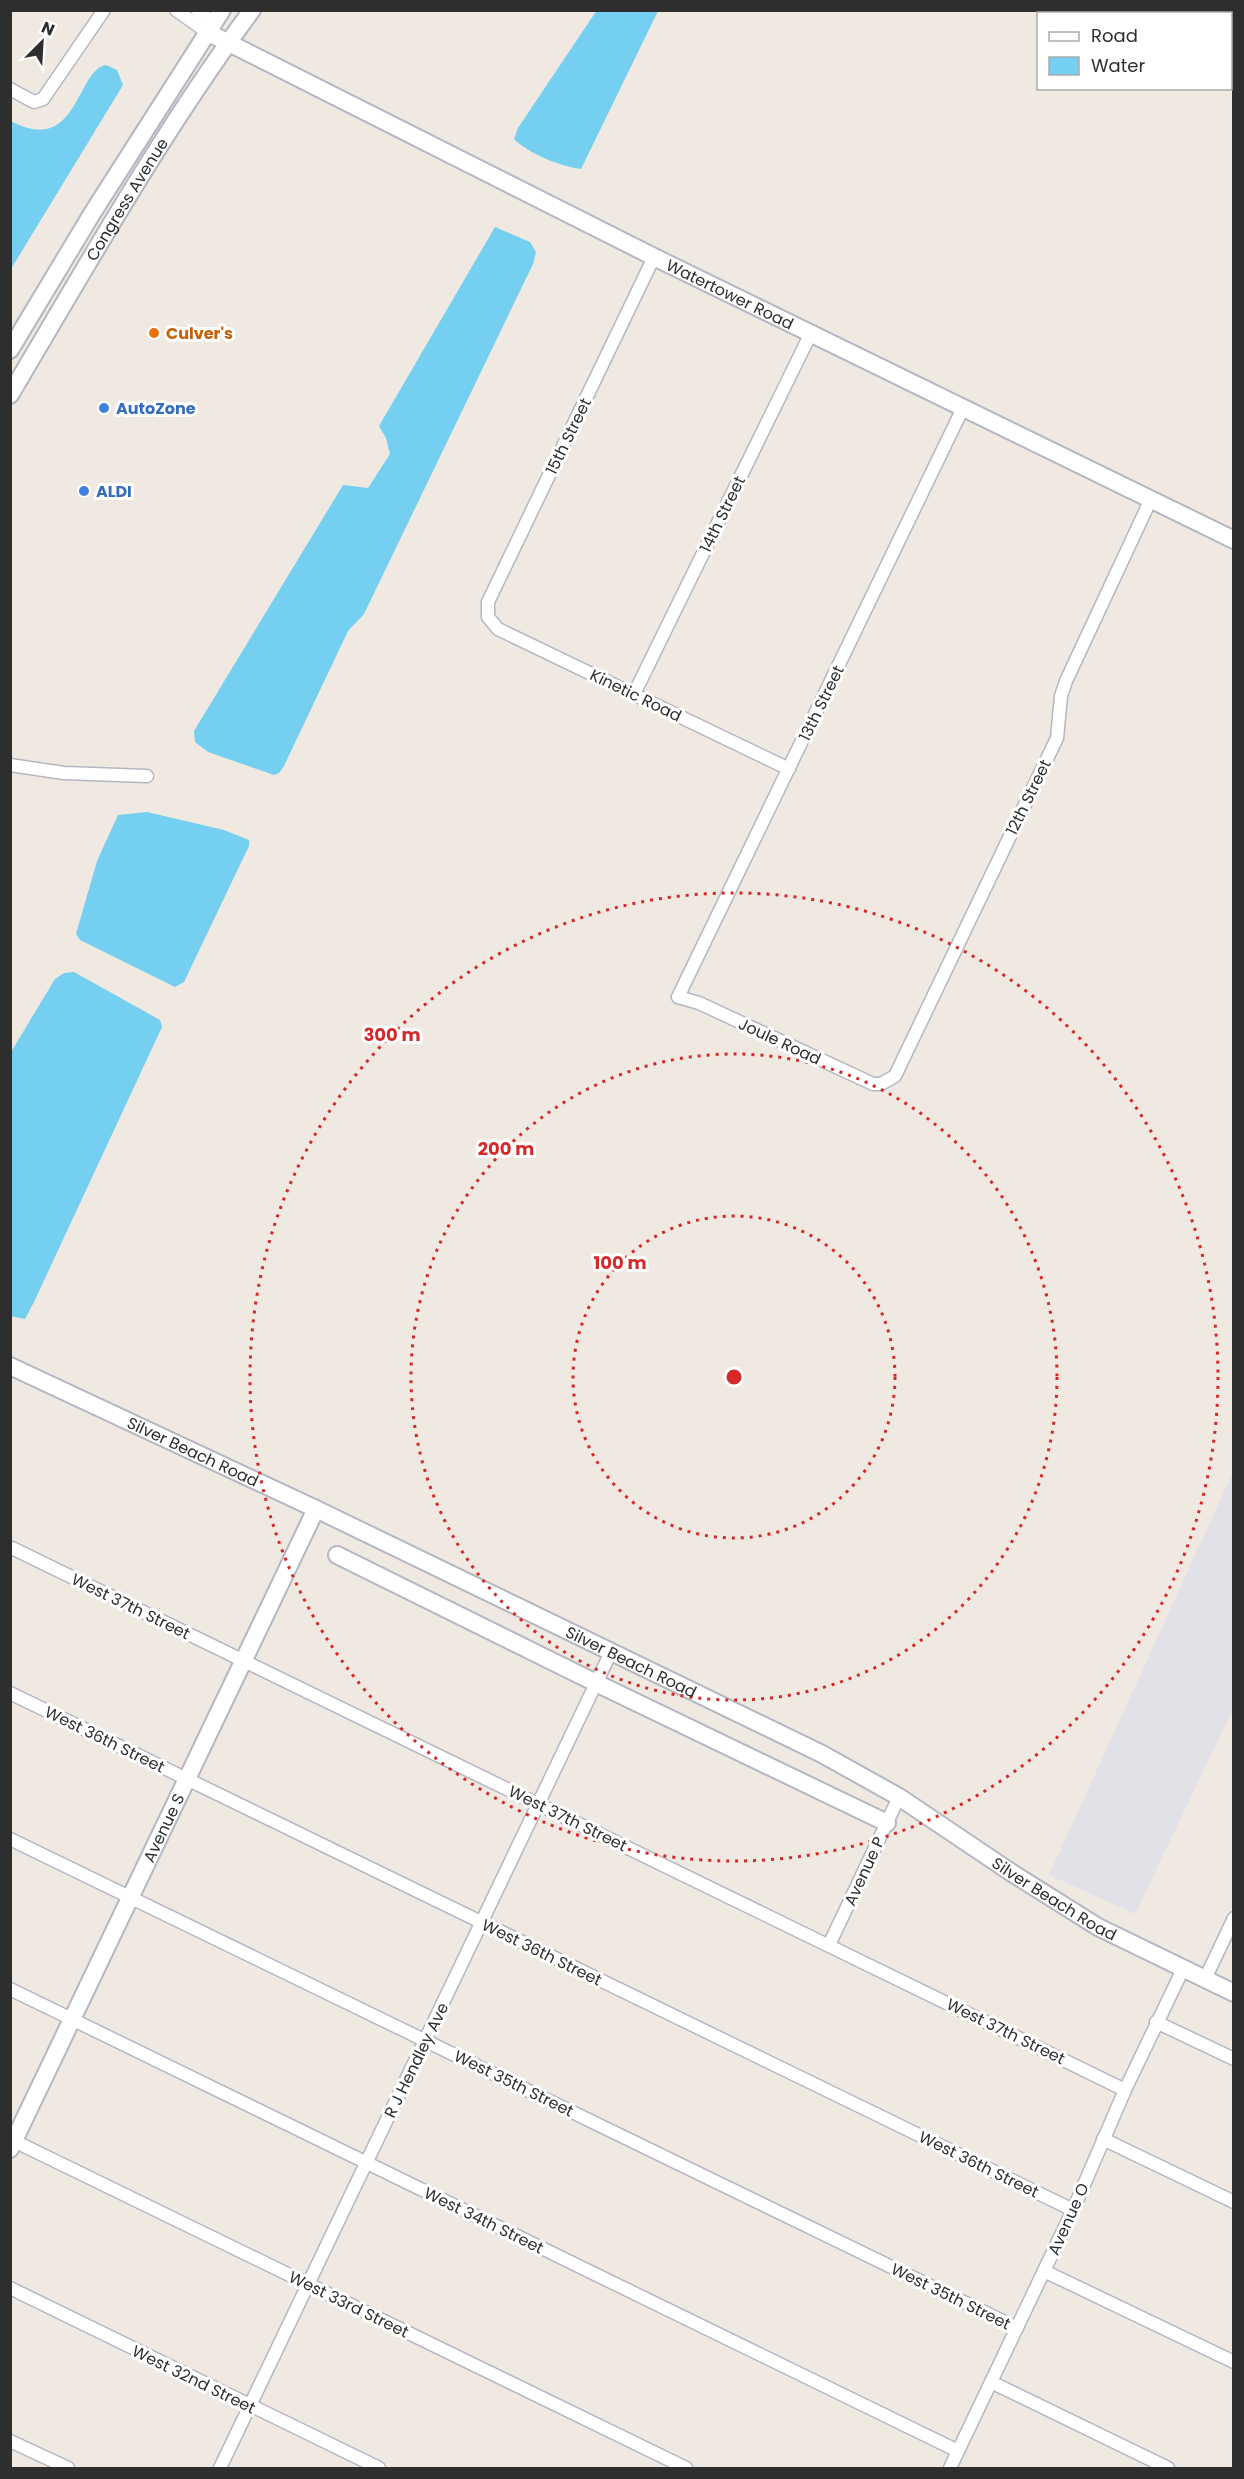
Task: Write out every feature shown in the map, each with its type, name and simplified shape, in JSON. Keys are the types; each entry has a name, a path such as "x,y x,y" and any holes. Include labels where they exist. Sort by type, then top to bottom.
{"street":[{"path":"10,89 34,102 43,99 104,10"},
{"path":"176,10 214,22"},
{"path":"197,10 214,22 228,42"},
{"name":"Congress Avenue","path":"10,394 112,222 228,42 252,10"},
{"name":"Congress Avenue","path":"10,350 93,212 214,22"},
{"name":"Watertower Road","path":"228,42 654,257 1233,540"},
{"name":"15th Street","path":"488,617 488,602 654,257"},
{"name":"14th Street","path":"634,694 811,333"},
{"name":"13th Street","path":"678,997 963,408"},
{"name":"12th Street","path":"881,1084 895,1076 1057,738 1061,696 1066,681 1151,499"},
{"name":"Kinetic Road","path":"488,617 498,628 789,770"},
{"path":"10,765 64,773 147,776"},
{"name":"Joule Road","path":"678,997 699,1003 865,1080 881,1084"},
{"name":"Silver Beach Road","path":"10,1366 316,1509 822,1754 899,1797 1012,1873 1098,1927 1233,1993"},
{"name":"Avenue S","path":"12,2143 316,1509"},
{"name":"West 37th Street","path":"11,1549 1125,2090"},
{"path":"337,1555 886,1823"},
{"name":"R J Hendley Ave","path":"220,2469 611,1652"},
{"name":"West 36th Street","path":"10,1693 1073,2210"},
{"name":"Avenue P","path":"829,1945 899,1797"},
{"name":"West 35th Street","path":"10,1839 1017,2328"},
{"path":"1205,1979 1233,1918"},
{"name":"Avenue O","path":"950,2469 1073,2210 1156,2022 1183,1969"},
{"name":"West 34th Street","path":"10,1989 958,2451"},
{"path":"1156,2022 1233,2059"},
{"path":"1103,2139 1233,2202"},
{"name":"West 33rd Street","path":"12,2143 309,2284 686,2469"},
{"path":"1044,2271 1233,2362"},
{"name":"West 32nd Street","path":"10,2288 249,2407 380,2469"},
{"path":"991,2382 1168,2469"},
{"path":"10,2440 68,2469"}],"shaded area":[{"path":"1233,1472 1233,1709 1135,1914 1049,1875"}],"water":[{"path":"597,10 658,11 581,169 545,158 528,150 514,139 518,128"},
{"path":"106,65 117,70 123,85 11,269 11,121 33,129 50,128 63,120 96,70"},
{"path":"495,227 530,242 536,252 533,264 364,614 348,631 284,766 279,773 274,775 208,752 195,742 194,731 343,485 368,488 390,454 386,438 379,426"},
{"path":"147,812 224,830 249,840 249,846 184,982 175,987 80,940 76,934 97,861 118,815"},
{"path":"74,972 160,1020 162,1027 25,1319 10,1316 11,1052 55,979 64,973"}],"place":[{"name":"Culver's","path":"154,333"},
{"name":"AutoZone","path":"104,408"},
{"name":"ALDI","path":"84,491"}]}
